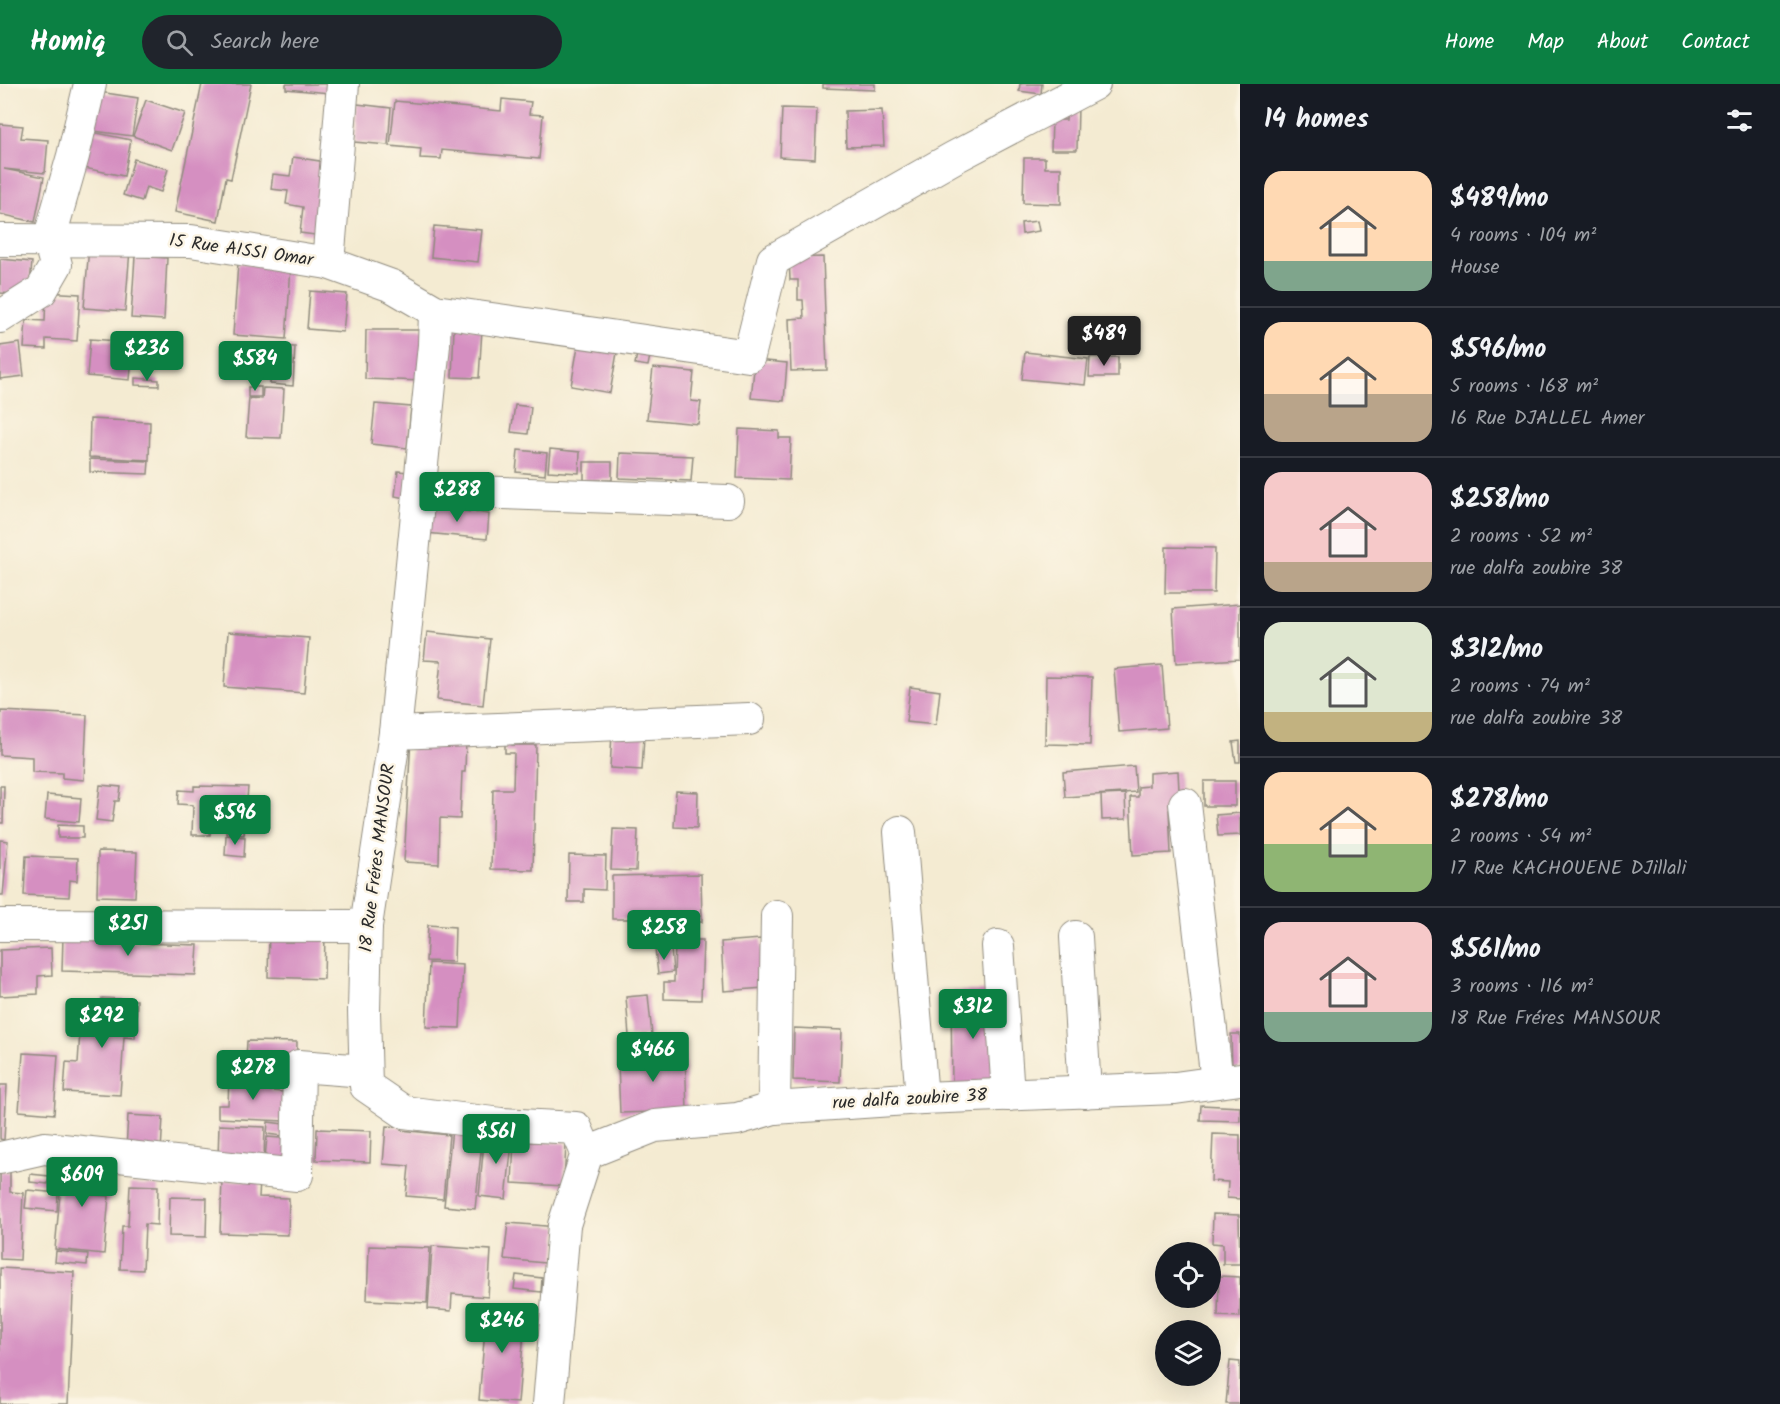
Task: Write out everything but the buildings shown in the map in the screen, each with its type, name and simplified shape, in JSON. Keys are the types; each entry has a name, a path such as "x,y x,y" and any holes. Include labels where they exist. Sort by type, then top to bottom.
{"street":[{"path":"0,317 41,291 56,265 49,240 73,156 90,84"},
{"path":"328,263 343,84"},
{"path":"435,311 749,356 773,260 953,158 1094,84"},
{"name":"15 Rue AISSI Omar","path":"0,240 191,241 328,263 392,286 435,311"},
{"name":"18 Rue Fréres MANSOUR","path":"435,311 434,345 395,733 366,926 364,1011 366,1086 404,1112 501,1124 576,1128 587,1153"},
{"path":"420,490 728,501"},
{"path":"395,733 749,718"},
{"path":"1185,804 1228,1081"},
{"path":"900,832 922,1098"},
{"path":"774,1108 777,916"},
{"path":"0,925 366,926"},
{"path":"1076,937 1085,1092"},
{"path":"998,946 1008,1095"},
{"path":"0,1158 44,1148 297,1175 299,1066 365,1071"},
{"name":"rue dalfa zoubire 38","path":"587,1153 655,1126 737,1119 774,1108 922,1098 1175,1088 1228,1081"},
{"path":"549,1404 564,1225 587,1153"}]}
